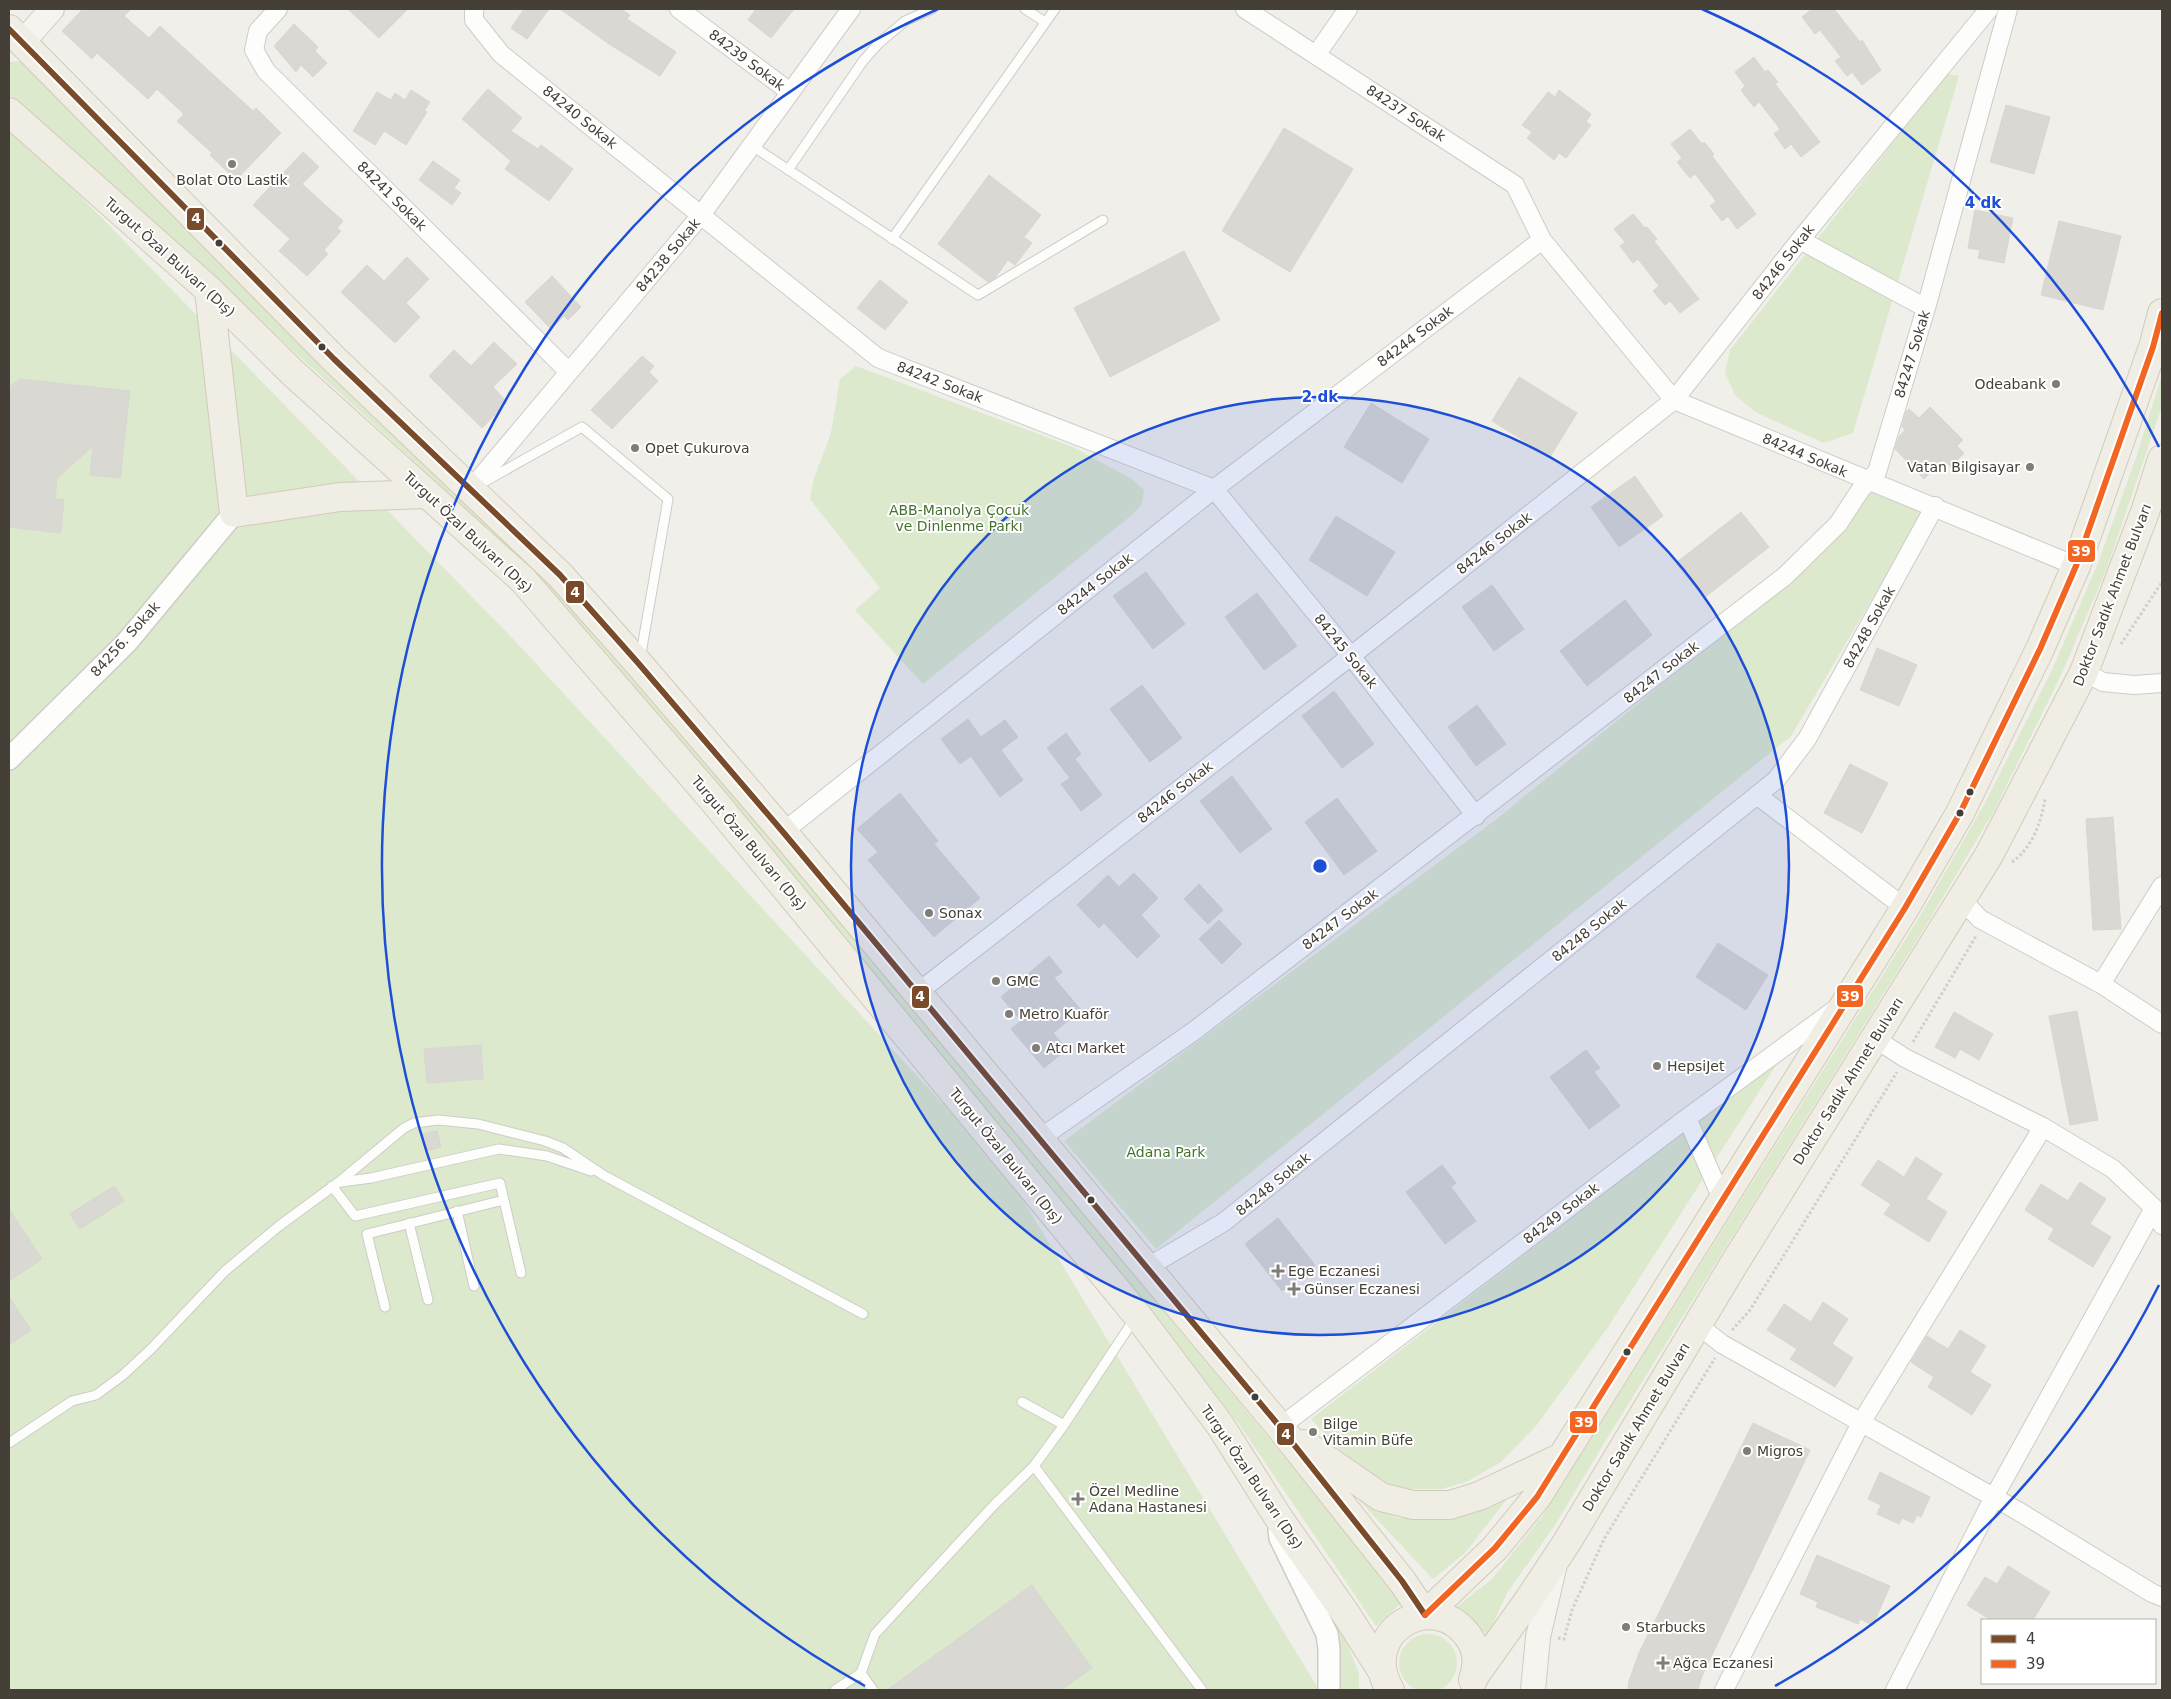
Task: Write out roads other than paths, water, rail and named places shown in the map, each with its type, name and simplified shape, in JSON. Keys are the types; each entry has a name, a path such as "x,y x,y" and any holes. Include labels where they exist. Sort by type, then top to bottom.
{"main road":[{"path":"52,9 13,39 334,359 560,575 783,832 1280,1427 1402,1581 1425,1616"},
{"name":"Turgut Özal Bulvarı (Dış)","path":"9,112 209,290 294,374 523,580 636,709 726,815 1137,1315 1220,1426 1278,1517 1346,1614 1382,1684"},
{"path":"209,290 234,513 340,497 426,494"},
{"path":"1425,1616 1495,1548 1537,1497 1905,908 1960,814 2040,649 2076,566 2153,348 2162,313"},
{"name":"Doktor Sadık Ahmet Bulvarı","path":"1476,1685 1556,1559 1874,1038 1989,855 2084,672 2145,512 2162,459"},
{"path":"1280,1427 1381,1497 1413,1505 1450,1505 1479,1496 1562,1457"},
{"path":"1533,1690 1538,1637 1556,1559"},
{"path":"1382,1684 1380,1663 1383,1647 1391,1633 1404,1622 1436,1615 1451,1621 1465,1631 1473,1644 1477,1659 1476,1685"}],"street":[{"name":"84241 Sokak","path":"278,9 258,31 254,50 266,71 569,372"},
{"name":"84240 Sokak","path":"474,9 474,20 501,54 701,215"},
{"name":"84239 Sokak","path":"680,9 790,92"},
{"name":"84238 Sokak","path":"470,490 701,215 852,9"},
{"name":"84237 Sokak","path":"1245,9 1515,185 1542,240"},
{"path":"1316,55 1348,9"},
{"name":"84246 Sokak","path":"917,993 1351,656 1674,400 1800,240 1989,9"},
{"name":"84247 Sokak","path":"1039,1139 1194,1031 1476,816 1785,576 1838,524 1877,472 1926,308 2008,9"},
{"name":"84242 Sokak","path":"701,215 878,358 1214,490"},
{"name":"84244 Sokak","path":"783,832 1214,490 1542,240 1674,400 1868,482 1935,506 2076,566"},
{"path":"1800,240 1926,308"},
{"name":"84245 Sokak","path":"1214,490 1351,656 1476,816"},
{"name":"84248 Sokak","path":"1146,1268 1224,1222 1776,780 1807,739 1935,506"},
{"name":"84256. Sokak","path":"9,759 127,642 234,513"},
{"path":"2084,672 2103,682 2134,685 2162,683"},
{"path":"1757,795 1905,908"},
{"path":"2101,984 2162,886"},
{"path":"1961,899 1980,919 2101,984 2162,1024"},
{"name":"84249 Sokak","path":"1280,1427 1687,1118 1845,1003"},
{"path":"1874,1038 1905,1058 2043,1127 2113,1169 2154,1208 2162,1225"},
{"path":"1687,1118 1722,1199"},
{"path":"1724,1690 1862,1421 2043,1127"},
{"path":"1895,1690 1994,1497 2154,1208"},
{"path":"1698,1325 1722,1344 1862,1421 1994,1497 2152,1593 2162,1597"},
{"path":"1278,1517 1280,1538 1327,1634 1330,1650 1328,1690"}],"lane":[{"path":"788,170 863,61 878,44 905,22 932,9"},
{"path":"1026,9 1045,22"},
{"path":"892,239 1055,9"},
{"path":"751,145 978,295 1103,220"},
{"path":"470,490 582,427 668,499 639,664"},
{"path":"9,1443 72,1401 96,1395 123,1375 151,1349 225,1270 279,1226 336,1184 404,1128 422,1121 438,1120 478,1124 545,1141 563,1148 603,1175 863,1314"},
{"path":"336,1184 371,1178 498,1149 547,1156 603,1175"},
{"path":"336,1184 355,1216 500,1183 521,1272"},
{"path":"385,1307 367,1234 504,1200"},
{"path":"456,1211 474,1286"},
{"path":"409,1223 428,1300"},
{"path":"835,1690 861,1672 875,1634 994,1504 1034,1466 1064,1425 1137,1315"},
{"path":"1022,1402 1064,1425"},
{"path":"1034,1466 1202,1690"},
{"path":"861,1672 873,1690"}],"place":[{"name":"Bolat Oto Lastik","path":"232,164"},
{"name":"Odeabank","path":"2056,384"},
{"name":"Opet Çukurova","path":"635,448"},
{"name":"Vatan Bilgisayar","path":"2030,467"},
{"name":"Sonax","path":"929,913"},
{"name":"GMC","path":"996,981"},
{"name":"Metro Kuaför","path":"1009,1014"},
{"name":"Atcı Market","path":"1036,1048"},
{"name":"HepsiJet","path":"1657,1066"},
{"name":"Ege Eczanesi","path":"1278,1271"},
{"name":"Günser Eczanesi","path":"1294,1289"},
{"name":"Bilge Vitamin Büfe","path":"1313,1432"},
{"name":"Migros","path":"1747,1451"},
{"name":"Özel Medline Adana Hastanesi","path":"1078,1499"},
{"name":"Starbucks","path":"1626,1627"},
{"name":"Ağca Eczanesi","path":"1663,1663"}],"park label":[{"name":"ABB-Manolya Çocuk ve Dinlenme Parkı","path":"959,518"},
{"name":"Adana Park","path":"1166,1152"}]}
